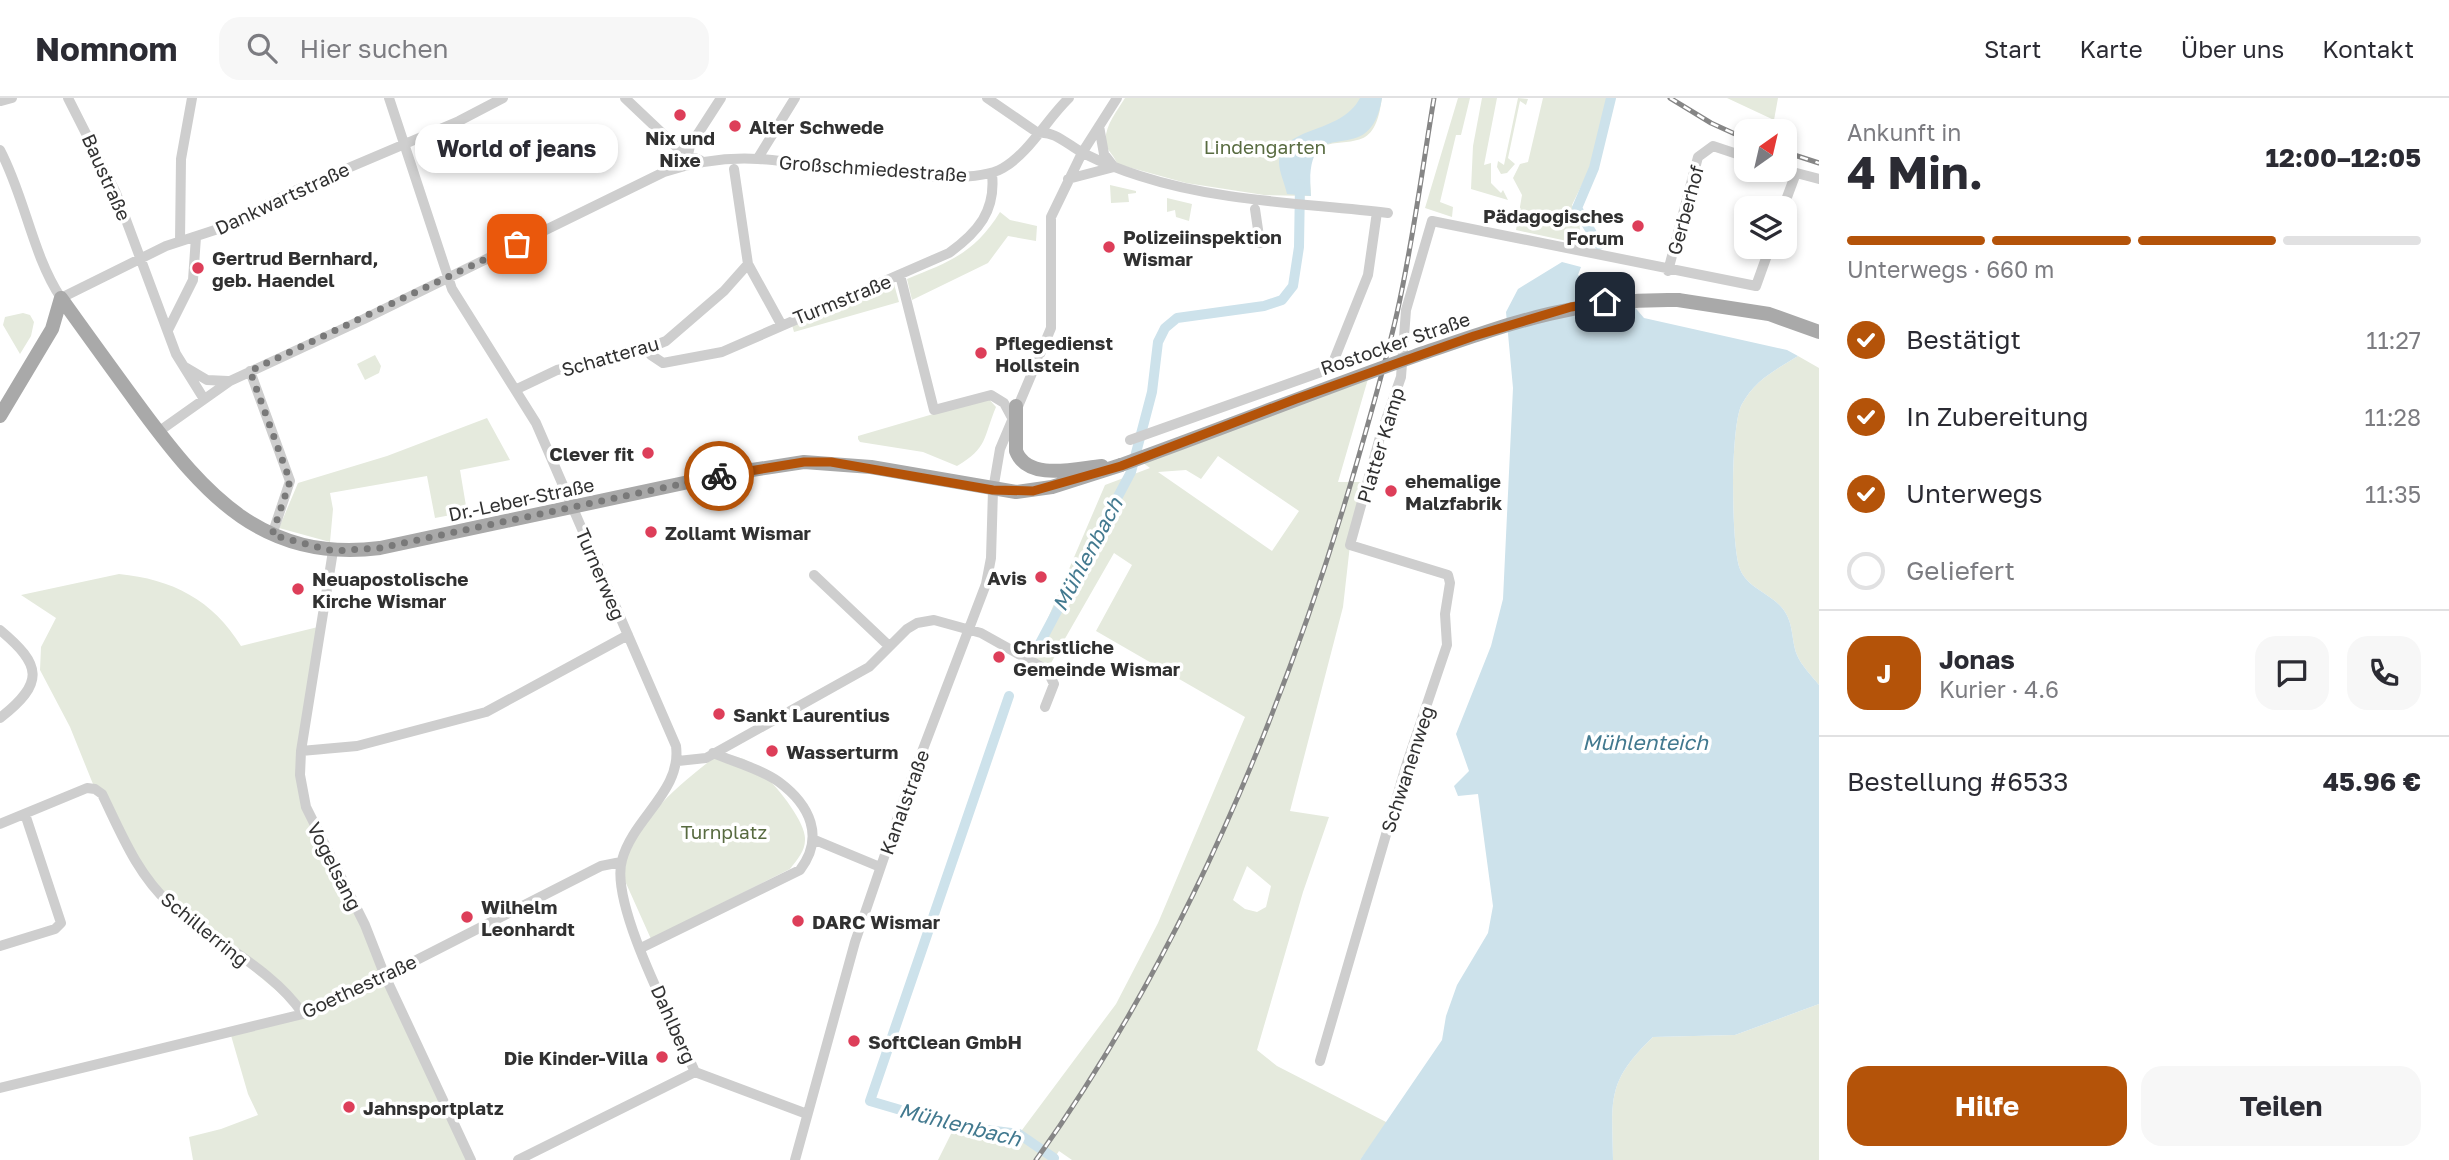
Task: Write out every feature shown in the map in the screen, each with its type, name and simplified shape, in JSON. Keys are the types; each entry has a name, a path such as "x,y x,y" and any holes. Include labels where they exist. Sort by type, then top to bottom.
{"main road":[{"path":"0,416 52,329 61,298"},
{"name":"Dr.-Leber-Straße","path":"61,298 181,463 218,501 272,535 333,551 380,548 726,474 804,462 871,467 993,490"},
{"name":"Rostocker Straße","path":"993,490 1033,491 1121,466 1320,390 1534,317 1590,303 1678,300 1769,314 1819,332"},
{"path":"1014,411 1016,452 1028,466 1046,471 1121,466"}],"street":[{"path":"1,101 12,98"},
{"name":"Baustraße","path":"68,98 111,181 181,363 204,399"},
{"path":"180,241 181,159 192,98"},
{"name":"Turnerweg","path":"389,98 452,289 517,389 549,451 676,746 678,761"},
{"name":"Dankwartstraße","path":"61,298 141,258 196,237 459,121 503,98"},
{"path":"625,98 688,161"},
{"path":"688,161 693,141 721,98"},
{"path":"758,159 795,98"},
{"path":"987,98 1038,133 1055,136 1082,153 1114,167 1187,188 1383,213 1368,275 1334,360 1324,371 1129,440"},
{"name":"Großschmiedestraße","path":"688,161 758,159 906,174 962,177 992,174 1006,167 1069,98"},
{"path":"993,490 1000,449 1014,411 1038,365 1051,328 1053,302 1050,225 1058,199 1082,153 1117,98"},
{"path":"1099,127 1104,154 1114,167"},
{"path":"672,143 681,146 693,141"},
{"name":"Gerberhof","path":"1668,271 1693,173 1704,150 1713,146 1734,153"},
{"path":"0,150 22,198 49,278 61,298"},
{"path":"158,432 230,381 688,161"},
{"path":"1068,179 1114,167"},
{"path":"734,169 748,264 781,324"},
{"path":"1797,173 1819,179"},
{"name":"Turmstraße","path":"650,348 651,355 663,363 692,360 722,352 949,253 974,235 992,202 992,174"},
{"path":"1255,209 1260,243"},
{"name":"Platter Kamp","path":"1350,545 1380,438 1401,377 1406,310 1432,221 1668,271"},
{"path":"168,330 193,280 196,237"},
{"path":"1668,271 1756,286 1766,259"},
{"name":"Schatterau","path":"517,389 557,370 636,353 666,341 748,264"},
{"path":"900,275 934,410 991,395 1014,411"},
{"path":"162,310 168,314 176,313"},
{"path":"181,363 207,380 230,381"},
{"path":"250,371 290,481 272,535"},
{"name":"Kanalstraße","path":"795,1160 845,972 880,867 969,630 991,558 993,490"},
{"name":"Schwanenweg","path":"1320,1061 1402,779 1447,645 1445,614 1450,583 1448,575 1350,545"},
{"name":"Vogelsang","path":"333,551 301,751 300,775 306,807 365,925 385,976 471,1160"},
{"path":"814,575 889,646"},
{"path":"621,862 628,844 672,779 678,761 706,758 869,667 917,623 934,620 969,630 1047,670 1054,684 1045,707"},
{"path":"0,631 21,648 31,660 34,671 26,693 0,718"},
{"path":"301,751 357,746 486,712 628,635"},
{"path":"641,948 800,870 810,856 815,840 810,821 796,798 777,781 713,753"},
{"name":"Schillerring","path":"0,824 87,789 95,789 102,794 149,883 170,904 220,944 289,993 303,1014"},
{"path":"0,946 55,929 61,923 25,814"},
{"path":"815,840 880,867"},
{"name":"Goethestraße","path":"0,1088 303,1014 385,976 601,866 621,862"},
{"name":"Dahlberg","path":"621,862 623,903 695,1072 807,1114"},
{"path":"517,1160 695,1072"}],"green space":[{"name":"Lindengarten","path":"1125,98 1382,98 1377,120 1369,134 1357,140 1323,146 1316,151 1311,158 1309,169 1311,196 1264,195 1186,183 1117,164 1107,147 1106,138 1111,120"},
{"path":"1458,98 1470,98 1461,135 1456,135 1440,202 1453,207 1452,217 1425,208"},
{"path":"1482,98 1497,98 1484,165 1491,163 1491,183 1501,193 1503,190 1508,200 1471,189 1473,146"},
{"path":"1518,98 1528,99 1526,105 1520,101 1508,158 1515,164 1507,173 1501,174 1497,167 1498,161 1504,165"},
{"path":"1543,98 1607,98 1590,168 1572,205 1579,218 1581,244 1516,230 1522,195 1513,178 1520,164 1528,162"},
{"path":"1727,98 1778,98 1774,119"},
{"path":"1110,185 1136,193 1128,194 1129,202 1111,203"},
{"path":"1167,198 1192,204 1189,221 1176,217 1175,210 1167,212"},
{"path":"1000,212 1010,220 1037,226 1036,241 1008,236 988,263 912,300 907,279 948,261 971,247"},
{"path":"894,284 899,302 794,332 792,325"},
{"path":"23,313 30,315 34,322 31,336 20,354 3,325 5,317"},
{"path":"375,355 381,366 379,373 365,380 357,364"},
{"path":"1798,356 1819,368 1819,685 1797,655 1789,620 1783,609 1743,576 1735,537 1735,436 1742,404 1759,382"},
{"path":"1370,372 1338,482 1367,482 1350,545 1343,607 1290,811 1329,817 1303,892 1257,1050 1277,1066 1388,1123 1360,1160 1072,1160 1059,1151 1053,1160 938,1160 955,1126 1019,1134 1116,1004 1158,923 1245,717 1096,631 1132,565 1114,553 1047,670 1030,660 1105,485 1150,468 1138,459","holes":["1218,456 1299,511 1272,551 1158,472 1186,470 1201,479","1247,866 1271,886 1266,907 1257,912 1245,909 1233,900"]},
{"path":"988,398 996,407 980,448 957,466 923,452 860,442 858,439 858,436"},
{"path":"487,418 510,460 460,470 467,512 435,518 427,476 330,493 333,509 330,542 279,528 298,483 387,456"},
{"path":"119,574 156,581 189,595 218,616 241,646 322,626 301,751 306,807 471,1160 193,1160 189,1137 258,1115 248,1094 230,1032 303,1013 149,883 95,789 70,727 40,670 41,647 56,618 21,595"},
{"name":"Turnplatz","path":"716,756 744,759 772,783 799,820 804,831 804,848 790,869 651,939 621,872 638,835 659,806"},
{"path":"1819,1004 1819,1160 1613,1160 1613,1106 1619,1080 1653,1037 1735,1035"}],"water":[{"path":"1360,98 1382,98 1375,121 1364,134 1327,144 1317,152 1311,168 1311,196 1287,194 1279,166 1282,150 1300,135 1340,118 1351,110"},
{"name":"Mühlenteich","path":"1562,262 1581,267 1578,275 1595,285 1621,291 1644,318 1787,350 1798,356 1759,382 1742,404 1735,436 1734,513 1737,556 1743,576 1783,609 1789,620 1797,655 1819,685 1819,1004 1735,1035 1653,1037 1619,1080 1613,1106 1613,1160 1360,1160 1442,1040 1446,1016 1457,985 1488,933 1493,906 1478,794 1458,796 1454,786 1469,771 1456,734 1491,646 1503,599 1513,388 1506,312 1518,289"}],"waterway":[{"path":"1599,245 1577,208 1594,168 1611,98"},
{"name":"Mühlenbach","path":"1039,645 1131,472 1152,392 1158,342 1165,328 1177,318 1264,306 1282,300 1293,286 1299,247 1300,184"},
{"name":"Mühlenbach","path":"1009,696 870,1101 955,1126 1019,1134 1054,1158"}],"railway":[{"path":"1036,1160 1089,1081 1138,999 1183,914 1262,740 1296,650 1355,469 1397,313 1434,98"},
{"path":"1670,98 1734,134"},
{"path":"1797,156 1819,163"}],"way so far":[{"path":"517,244 306,347 250,371 290,481 272,535 312,548 333,551 365,550 719,476"}],"place":[{"name":"Nix und Nixe","path":"680,115"},
{"name":"Alter Schwede","path":"735,126"},
{"name":"Pädagogisches Forum","path":"1638,226"},
{"name":"World of jeans","path":"517,244"},
{"name":"Polizeiinspektion Wismar","path":"1109,247"},
{"name":"Gertrud Bernhard, geb. Haendel","path":"198,268"},
{"name":"Pflegedienst Hollstein","path":"981,353"},
{"name":"Clever fit","path":"648,453"},
{"name":"ehemalige Malzfabrik","path":"1391,491"},
{"name":"Zollamt Wismar","path":"651,532"},
{"name":"Avis","path":"1041,577"},
{"name":"Neuapostolische Kirche Wismar","path":"298,589"},
{"name":"Christliche Gemeinde Wismar","path":"999,657"},
{"name":"Sankt Laurentius","path":"719,714"},
{"name":"Wasserturm","path":"772,751"},
{"name":"Wilhelm Leonhardt","path":"467,917"},
{"name":"DARC Wismar","path":"798,921"},
{"name":"SoftClean GmbH","path":"854,1041"},
{"name":"Die Kinder-Villa","path":"662,1057"},
{"name":"Jahnsportplatz","path":"349,1107"}],"route":[{"path":"719,476 804,462 831,462 888,470 971,487 1033,491 1121,466 1296,399 1474,336 1571,307 1605,302"}]}
